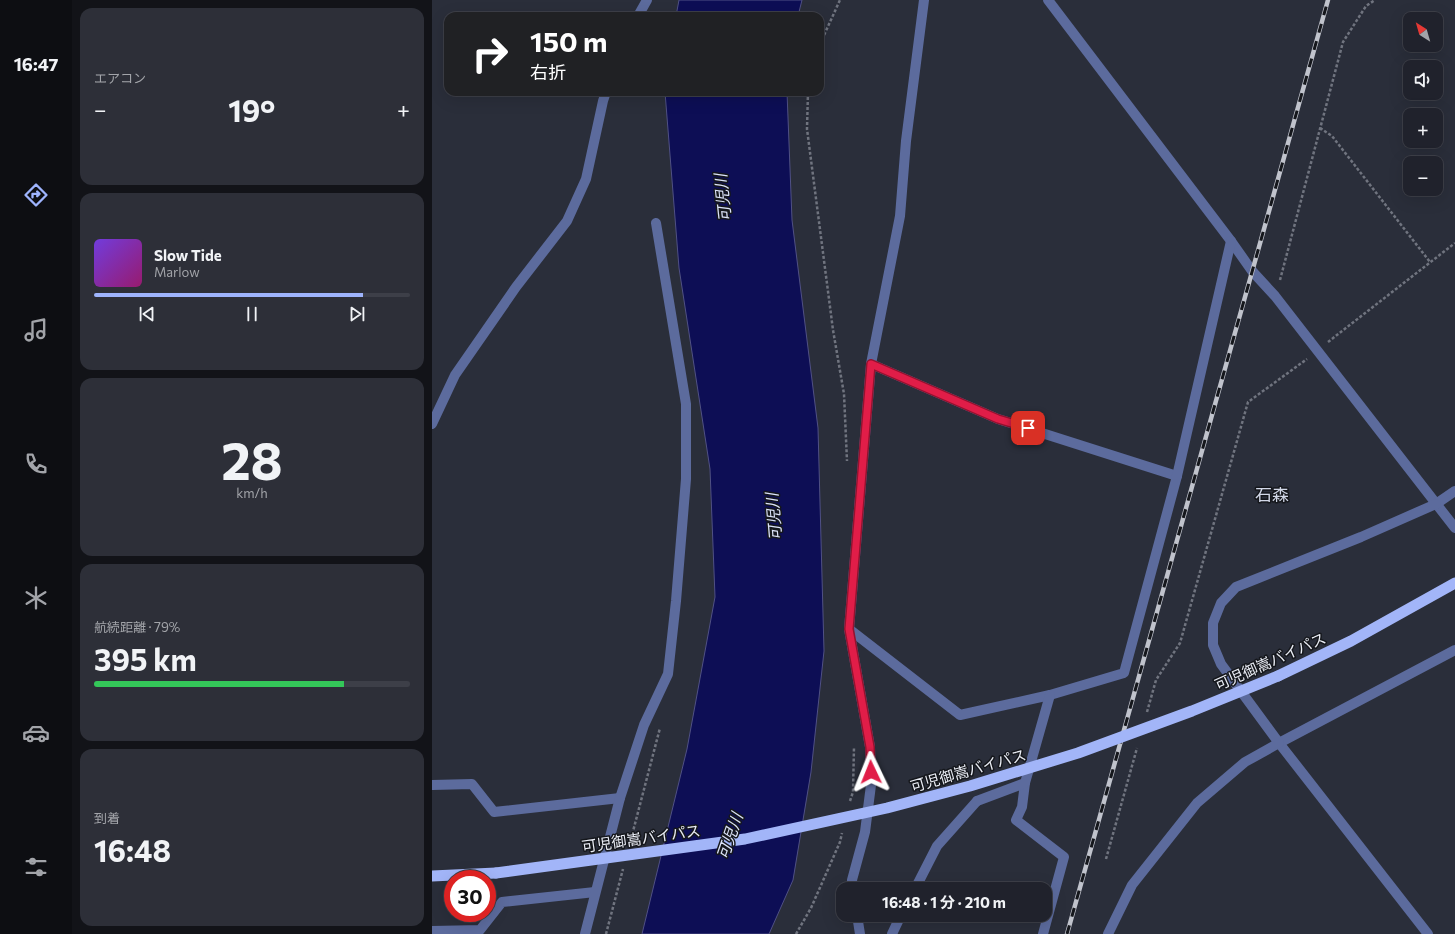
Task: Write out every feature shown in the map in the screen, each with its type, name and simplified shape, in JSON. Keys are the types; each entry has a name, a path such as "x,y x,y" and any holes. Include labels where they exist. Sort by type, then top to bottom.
{"highway":[{"name":"可児御嵩バイパス","path":"432,876 496,873 745,839 887,808 970,786 1078,753 1192,711 1278,676 1350,641 1455,583"}],"street":[{"path":"640,12 647,0"},
{"path":"852,882 865,832 871,786 870,747 849,629 871,364 900,216 906,141 924,0"},
{"path":"1048,0 1231,241 1252,271 1275,296 1455,528"},
{"path":"432,424 455,375 516,287 567,221 586,179 605,96"},
{"path":"585,934 620,798 644,725 668,674 676,601 686,479 686,404 656,224"},
{"path":"849,629 960,715 1050,696 1124,673 1177,476 1231,241"},
{"path":"871,364 998,419 1177,476"},
{"path":"1428,934 1279,743 1221,664 1213,645 1213,623 1221,603 1236,587 1361,537 1436,504 1455,491"},
{"path":"1108,934 1132,885 1198,803 1245,762 1455,650"},
{"path":"1043,934 1064,857 1016,820 1022,806 1025,783 1050,696"},
{"path":"919,882 937,846 977,801 1025,783"},
{"path":"432,785 472,784 494,812 620,798"},
{"path":"432,931 480,930 502,902 595,892"},
{"path":"858,922 860,934"},
{"path":"892,934 898,922"}],"path":[{"path":"824,35 840,0"},
{"path":"1275,296 1343,42 1366,6 1375,0"},
{"path":"808,96 807,129 833,330 844,394 847,464"},
{"path":"1320,128 1332,136 1430,262"},
{"path":"1146,717 1156,680 1180,643 1248,402 1318,351 1455,243"},
{"path":"629,844 660,725"},
{"path":"849,806 853,792 854,744"},
{"path":"1106,859 1137,747"},
{"path":"796,934 811,908 840,842 843,828"},
{"path":"606,934 623,867"}],"water":[{"path":"679,0 802,0 799,12 677,12"},
{"name":"可児川","path":"665,96 787,96 792,220 818,428 824,651 811,772 793,880 769,934 642,934 687,749 715,597 710,469 679,268"}],"railway":[{"path":"1067,934 1328,0"}],"district":[{"name":"石森","path":"1272,494"}],"route":[{"path":"871,772 870,747 849,629 871,364 998,419 1028,428"}]}
